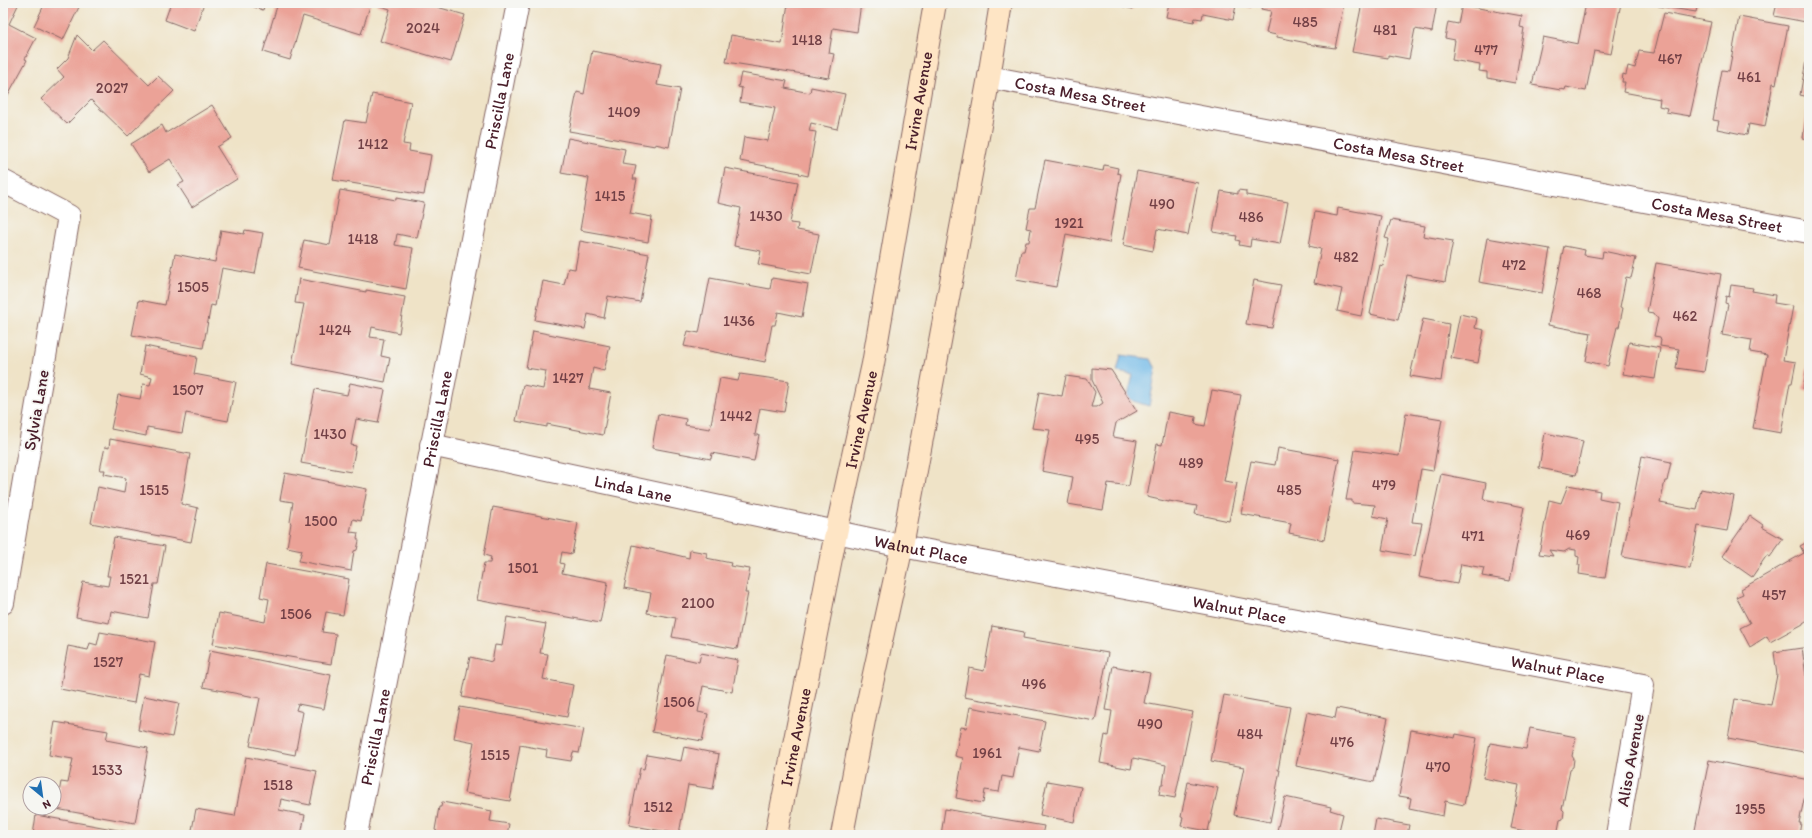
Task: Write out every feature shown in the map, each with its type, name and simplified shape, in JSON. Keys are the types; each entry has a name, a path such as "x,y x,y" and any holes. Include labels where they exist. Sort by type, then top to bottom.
{"main road":[{"name":"Irvine Avenue","path":"776,835 836,532 873,364 935,3"},
{"path":"842,835 865,715 902,546 989,77 1001,3"}],"street":[{"name":"Priscilla Lane","path":"356,835 518,3"},
{"name":"Costa Mesa Street","path":"989,77 1809,232"},
{"name":"Sylvia Lane","path":"3,181 69,216 3,603"},
{"name":"Linda Lane","path":"431,445 836,532"},
{"name":"Walnut Place","path":"836,532 902,546 1643,685"},
{"name":"Aliso Avenue","path":"1617,835 1643,685"}],"water":[{"path":"1121,355 1151,359 1156,369 1149,406 1133,401 1128,396 1133,375 1117,372"}],"building":[{"path":"3,3 19,3 9,24 36,38 25,59 27,60 3,104"},
{"path":"45,3 72,3 79,7 63,40 34,26"},
{"path":"171,3 204,3 194,31 165,20"},
{"path":"243,3 265,3 263,10"},
{"path":"278,3 371,3 361,34 303,16 290,60 263,52"},
{"path":"378,3 423,3 465,15 451,62 380,41 390,9 377,5"},
{"path":"788,3 861,3 857,32 833,28 829,53 834,54 829,78 726,62 731,35 782,44"},
{"path":"1108,3 1134,3 1133,9"},
{"path":"1169,3 1252,3 1251,8 1236,5 1233,20 1203,14 1202,19 1195,18 1194,22 1166,17"},
{"path":"1263,3 1344,3 1335,48 1307,44 1266,33 1271,11 1261,9"},
{"path":"1362,3 1380,6 1380,3 1437,3 1432,32 1415,29 1409,59 1388,55 1388,58 1352,52"},
{"path":"1586,3 1621,3 1611,54 1594,51 1586,91 1566,87 1565,90 1561,90 1532,85 1543,37 1578,44"},
{"path":"1658,3 1698,3 1696,12 1658,6"},
{"path":"1777,3 1809,3 1806,22 1774,16"},
{"path":"1462,5 1522,16 1520,27 1524,28 1515,83 1487,78 1487,72 1479,71 1480,65 1452,60 1455,40 1445,38 1448,22 1458,24"},
{"path":"1664,13 1711,22 1690,116 1666,112 1667,108 1659,106 1660,99 1623,92 1625,82 1622,82 1623,74 1626,75 1628,66 1635,68 1639,51 1654,53"},
{"path":"1739,17 1788,26 1776,84 1773,83 1765,127 1749,124 1747,135 1717,129 1719,121 1713,120 1722,70 1729,71"},
{"path":"77,35 92,50 103,40 149,85 158,76 174,91 128,136 91,100 67,124 41,99 64,77 57,69 68,58"},
{"path":"1809,49 1809,97 1800,95"},
{"path":"592,51 661,64 657,85 680,89 669,147 655,144 655,146 569,131 577,92 584,94"},
{"path":"741,73 787,81 785,88 810,93 811,87 845,94 837,129 811,123 809,131 816,132 808,176 799,174 800,173 740,161 744,137 768,141 775,108 740,102 742,88 738,87"},
{"path":"372,94 411,102 403,144 410,145 409,151 431,155 424,195 333,180 345,120 366,123"},
{"path":"1809,103 1809,139 1803,138"},
{"path":"212,105 232,138 217,147 237,179 192,207 178,185 184,182 170,159 149,172 131,144 162,125 166,133"},
{"path":"568,138 625,149 622,164 636,166 633,179 637,179 630,213 652,217 648,242 580,230 589,178 561,173"},
{"path":"1045,160 1103,171 1104,165 1118,168 1117,173 1121,174 1109,243 1066,234 1056,287 1016,280 1021,251 1024,251 1026,242 1029,242 1031,229 1026,228 1030,208 1035,208"},
{"path":"725,168 798,182 790,223 798,224 797,230 819,234 811,274 758,264 761,251 734,246 741,208 718,203"},
{"path":"1137,171 1198,183 1188,235 1157,229 1153,251 1123,245"},
{"path":"340,190 396,200 396,198 424,203 417,238 397,234 395,245 413,248 406,289 298,268 304,240 330,245"},
{"path":"1238,190 1246,191 1246,195 1288,202 1280,244 1251,239 1250,247 1239,245 1240,241 1236,240 1237,236 1213,232 1221,191 1238,194"},
{"path":"1338,208 1381,216 1361,316 1337,311 1342,289 1314,283 1321,249 1309,246 1315,212 1337,216"},
{"path":"1391,220 1425,226 1423,236 1453,241 1445,282 1407,275 1398,320 1370,314 1380,265 1383,266 1389,239 1385,238"},
{"path":"221,230 244,234 245,230 263,233 255,274 222,268 215,306 211,305 203,348 132,335 139,300 165,305 175,254 215,262"},
{"path":"1487,238 1550,249 1542,293 1479,282"},
{"path":"3,240 6,241 4,255 3,254"},
{"path":"580,241 649,254 640,302 608,296 604,318 588,314 585,329 535,320 543,281 564,285 568,268 575,269"},
{"path":"1564,246 1585,250 1584,255 1602,258 1603,251 1636,258 1631,278 1626,277 1620,307 1623,308 1608,366 1586,361 1591,333 1548,325"},
{"path":"1656,263 1721,274 1704,372 1676,368 1679,349 1660,346 1660,337 1654,336 1658,319 1654,313 1647,312"},
{"path":"710,278 770,289 772,278 808,284 802,317 778,312 775,325 772,325 765,362 684,346 688,331 699,333"},
{"path":"299,279 366,292 366,290 405,297 399,333 372,327 370,337 384,339 381,356 390,358 385,382 292,364 304,304 295,303"},
{"path":"1254,280 1281,285 1272,328 1246,324"},
{"path":"1731,285 1753,288 1752,291 1775,295 1774,303 1793,306 1783,360 1796,362 1792,383 1790,383 1781,433 1753,428 1767,355 1750,352 1752,340 1722,335 1728,304 1725,303 1726,296 1729,297"},
{"path":"1460,314 1477,318 1475,328 1484,330 1478,363 1451,358"},
{"path":"1423,319 1449,324 1441,381 1410,376"},
{"path":"533,331 610,346 604,371 593,368 589,389 611,393 603,435 547,424 547,427 516,421 523,385 543,389 546,371 526,368"},
{"path":"1629,342 1660,348 1655,379 1623,374"},
{"path":"145,346 197,357 194,374 236,382 228,421 186,413 182,433 147,427 146,436 111,429 118,395 140,399 143,384 150,385 152,377 140,374"},
{"path":"1809,363 1809,391 1803,389"},
{"path":"1092,368 1111,370 1137,411 1116,423 1113,437 1137,441 1129,486 1108,483 1103,510 1068,504 1073,477 1042,471 1050,430 1032,428 1039,392 1062,396 1066,376 1087,379 1095,392 1091,407 1097,407 1103,403 1092,380"},
{"path":"740,374 789,381 784,412 760,408 755,435 759,435 754,461 712,453 711,459 652,448 658,414 686,419 685,425 710,429 720,378 738,381"},
{"path":"350,383 385,390 378,423 356,419 351,445 356,446 351,472 301,463 315,389 347,395"},
{"path":"1212,390 1241,395 1224,481 1237,483 1229,521 1195,514 1197,506 1147,497 1157,444 1162,445 1168,412 1196,417 1195,424 1205,426"},
{"path":"1406,413 1442,419 1433,471 1421,469 1412,522 1422,523 1415,556 1382,550 1388,519 1373,516 1375,505 1352,503 1352,500 1346,500 1355,450 1399,456"},
{"path":"1545,433 1583,441 1576,475 1539,468"},
{"path":"110,439 190,454 181,504 198,508 191,542 91,523 98,487 124,493 126,478 104,474 105,470 100,470 105,447 109,448"},
{"path":"1278,448 1339,459 1324,540 1289,533 1291,523 1241,514 1251,461 1275,465"},
{"path":"1642,456 1671,462 1660,503 1697,510 1701,489 1734,496 1727,531 1698,526 1690,569 1622,557"},
{"path":"285,473 367,489 361,521 353,519 350,532 358,533 357,538 359,541 357,550 354,551 351,571 299,561 302,550 287,547 293,502 280,500"},
{"path":"1441,474 1486,483 1483,499 1524,507 1510,581 1482,576 1484,568 1461,564 1457,584 1419,577"},
{"path":"1568,485 1600,491 1599,498 1618,502 1605,578 1579,574 1579,557 1576,556 1576,550 1569,549 1564,552 1549,550 1553,556 1539,554 1549,500 1561,503"},
{"path":"493,507 578,523 572,554 562,552 560,563 564,564 562,573 608,582 600,623 477,600 484,563 490,563 491,557 484,555"},
{"path":"1750,516 1763,525 1762,527 1783,539 1770,557 1767,555 1752,577 1722,556"},
{"path":"114,537 165,546 158,584 154,584 148,618 111,611 109,623 76,617 83,582 108,586 110,576 107,576"},
{"path":"1809,541 1809,619 1803,624 1770,642 1767,636 1750,647 1740,628 1750,623 1736,597 1743,594 1741,589 1804,553 1800,546"},
{"path":"633,545 689,558 690,550 707,553 706,558 731,563 730,566 750,569 745,593 748,593 737,649 672,637 676,618 647,613 651,593 624,588"},
{"path":"266,564 349,579 343,615 326,612 322,632 336,634 331,664 213,644 219,613 265,622 269,599 260,597"},
{"path":"507,617 546,624 540,653 548,654 543,679 573,685 567,717 462,697 470,657 492,662 495,645 502,646"},
{"path":"992,626 1024,632 1023,638 1108,653 1095,721 964,697 969,668 984,671"},
{"path":"100,632 155,642 149,676 139,674 134,703 60,689 68,646 88,650 90,643 97,645"},
{"path":"1802,648 1806,676 1809,676 1809,753 1728,738 1735,699 1771,705 1777,675 1774,652"},
{"path":"210,650 331,675 324,709 298,704 296,710 303,712 295,755 250,746 260,698 203,687"},
{"path":"701,653 738,660 732,692 703,686 698,712 708,714 702,741 652,732 667,655 699,662"},
{"path":"1113,666 1150,673 1144,703 1193,712 1175,798 1159,795 1161,784 1163,784 1166,765 1133,758 1131,769 1100,763 1105,735 1108,736 1112,711 1105,710"},
{"path":"1224,695 1290,707 1270,822 1234,815 1244,767 1211,761"},
{"path":"144,696 179,703 172,737 138,730"},
{"path":"460,707 584,729 579,753 573,752 571,761 546,757 547,750 520,745 510,801 464,793 474,742 454,738"},
{"path":"970,707 1045,721 1039,751 1019,747 1013,778 1002,776 999,792 985,790 983,803 956,798 963,758 955,756 961,727 966,728"},
{"path":"1337,708 1388,718 1374,782 1296,766 1307,712 1335,718"},
{"path":"55,722 108,731 106,740 148,748 135,823 62,810 62,782 68,783 73,759 49,755"},
{"path":"1530,728 1576,737 1572,756 1574,759 1573,767 1570,769 1562,809 1564,811 1563,819 1560,820 1557,835 1525,835 1525,831 1511,828 1519,785 1483,778 1490,743 1526,749"},
{"path":"1411,730 1455,738 1456,734 1477,738 1464,805 1445,801 1443,816 1409,809 1411,798 1399,796"},
{"path":"684,747 719,754 713,789 688,785 679,834 629,825 640,768 644,769 647,755 681,761"},
{"path":"246,757 317,771 310,805 281,799 279,810 305,815 301,835 191,835 196,809 235,816"},
{"path":"1709,760 1809,780 1809,796 1805,795 1799,823 1801,823 1799,835 1694,835"},
{"path":"1047,781 1081,787 1074,822 1040,815"},
{"path":"1188,782 1218,788 1208,831 1181,826 1183,817 1181,817"},
{"path":"1285,797 1331,807 1330,810 1343,814 1338,835 1276,835"},
{"path":"442,802 492,811 490,821 509,824 507,835 436,835 437,831 435,830 439,807 441,807"},
{"path":"945,809 1044,826 1042,835 941,835"},
{"path":"36,816 140,834 140,835 33,835"},
{"path":"1376,819 1409,825 1407,835 1373,835"}]}
